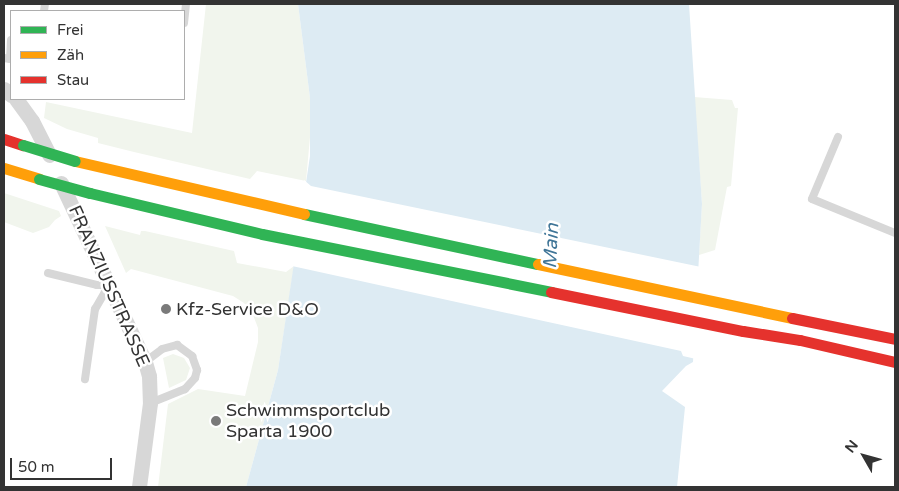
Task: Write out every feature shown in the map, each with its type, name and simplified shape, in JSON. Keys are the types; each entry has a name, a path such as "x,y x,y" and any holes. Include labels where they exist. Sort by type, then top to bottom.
{"highway":[{"path":"4,139 75,161 269,206 736,308 895,340"},
{"path":"4,168 90,193 262,234 734,329 800,340 895,362"},
{"path":"865,333 895,336"},
{"path":"800,340 863,367"}],"street":[{"name":"FRANZIUSSTRASSE","path":"17,100 32,121 145,362 150,388 150,403 139,487"}],"lane":[{"path":"838,137 812,199 895,233"},
{"path":"48,273 97,285 109,285"},
{"path":"85,379 95,309 109,285"},
{"path":"145,362 162,349 177,345 192,356 197,370 195,378 185,389 150,403"}],"shaded area":[{"path":"206,4 298,4 310,98 311,126 306,181 257,171 250,179 134,152 98,143 98,138 67,129 44,118 46,102 192,133"},
{"path":"694,97 732,100 735,108 738,108 731,186 727,187 715,250 699,255 702,203"},
{"path":"4,193 59,211 61,216 49,227 33,233 4,222"},
{"path":"105,226 140,235 141,231 145,231 234,251 237,263 286,272 294,266 278,370 246,487 158,487 168,404 198,389 245,396 258,342 258,328 253,315 244,303 233,296 131,269 126,273"},
{"path":"173,354 184,358 190,368 186,380 169,388 163,358"}],"water":[{"name":"Main","path":"298,4 689,4 702,204 693,362 686,366 662,391 685,407 677,487 246,487 278,370 310,156 310,98"}],"pier":[{"path":"304,180 311,186 701,267 696,359 683,356 681,351 292,266"}],"traffic: fast":[{"path":"23,145 75,161"},
{"path":"39,179 90,193"},
{"path":"90,193 262,234 551,292"},
{"path":"304,214 538,264"}],"traffic: slow":[{"path":"75,161 304,214"},
{"path":"4,168 39,179"},
{"path":"538,264 792,318"}],"traffic: jam":[{"path":"4,139 23,145"},
{"path":"551,292 743,331 800,340 895,362"},
{"path":"792,318 895,339"}],"place":[{"name":"Kfz-Service D&O","path":"166,309"},
{"name":"Schwimmsportclub Sparta 1900","path":"216,421"}]}
